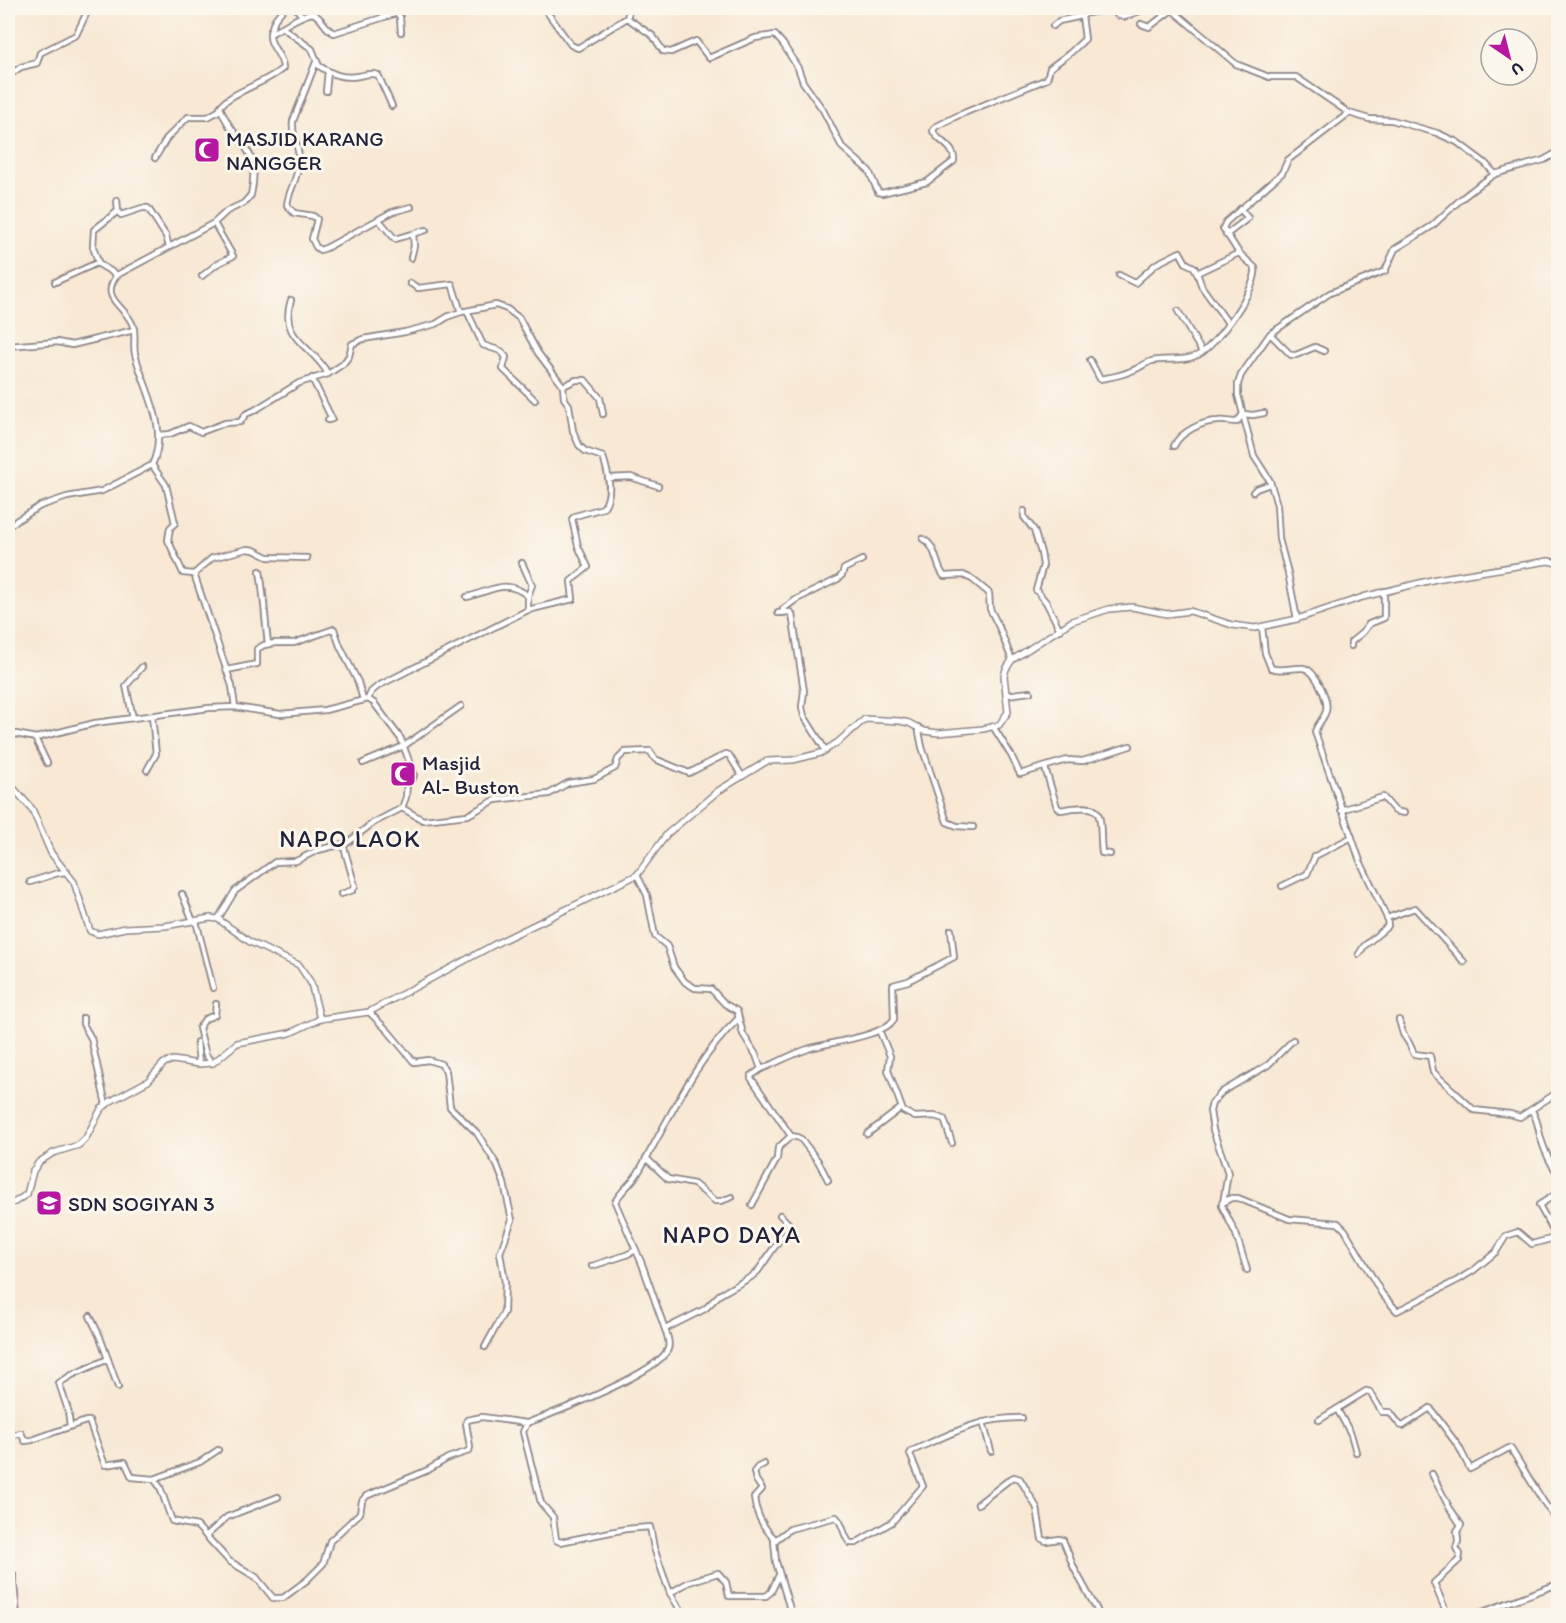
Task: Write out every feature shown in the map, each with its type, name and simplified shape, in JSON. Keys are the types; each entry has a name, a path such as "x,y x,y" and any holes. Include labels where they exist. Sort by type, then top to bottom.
{"street":[{"path":"8,76 21,67 37,63 40,53 75,35 89,8"},
{"path":"8,526 40,506 68,497 102,491 152,465 159,435 135,350 134,330 111,293 111,284 117,275 214,223 227,211 244,203 252,192 252,158 244,142 220,110 221,104 265,81 283,68 283,62 270,41 270,33 275,19 284,8"},
{"path":"296,8 302,16"},
{"path":"544,8 571,45 578,48 627,18 630,8"},
{"path":"1053,26 1059,21 1087,13 1115,8 1117,15 1123,17 1147,8"},
{"path":"1141,24 1146,28 1149,27 1171,8 1236,64 1269,77 1296,77 1349,112 1369,119 1392,120 1437,133 1457,142 1485,163 1495,174"},
{"path":"270,33 302,16 315,14 333,33 397,13 400,17 402,32"},
{"path":"627,18 653,36 665,52 696,41 709,58 755,38 775,35 798,68 803,82 823,110 844,150 869,171 878,192 882,193 927,182 954,161 952,151 934,135 935,127 958,115 1047,79 1050,68 1085,39 1082,16"},
{"path":"283,28 312,49 316,63 293,121 292,129 299,155 299,167 287,205 294,213 313,216 317,219 312,239 316,248 320,250 326,248 396,210 411,207"},
{"path":"316,63 339,76 374,73 378,75 392,106"},
{"path":"326,91 328,71"},
{"path":"155,158 166,138 188,117 208,117 220,110"},
{"path":"1090,360 1100,379 1122,375 1151,362 1185,359 1202,352 1225,330 1244,302 1256,274 1255,268 1239,253 1227,235 1223,228 1224,224 1282,173 1287,160 1349,112"},
{"path":"1297,619 1279,539 1279,511 1270,484 1254,456 1238,395 1241,375 1270,334 1330,293 1385,271 1395,249 1432,226 1461,199 1495,174 1544,160 1558,152"},
{"path":"117,201 118,212"},
{"path":"118,212 121,215 148,208 166,236 169,247"},
{"path":"1227,235 1248,218 1240,209"},
{"path":"117,275 99,264 93,247 94,230 100,223 118,212"},
{"path":"379,220 394,239 426,230"},
{"path":"202,276 217,264 233,256 214,223"},
{"path":"411,258 414,246 413,234"},
{"path":"1119,275 1135,283 1156,264 1180,252 1186,263 1194,267 1202,287 1228,323"},
{"path":"1197,273 1239,253"},
{"path":"55,282 89,266 99,264"},
{"path":"410,283 418,288 452,284 483,345 503,353 506,357 503,369 535,400"},
{"path":"291,300 286,313 292,331 304,348 322,363 327,374"},
{"path":"8,736 16,734 35,738 95,723 209,708 236,707 280,714 324,710 365,700 378,686 528,610 573,599 571,580 588,567 578,546 572,519 574,516 599,509 606,504 609,496 608,478 602,455 585,451 576,439 569,405 564,398 563,386 538,353 519,318 507,309 496,305 464,311 436,324 363,339 352,344 347,360 327,374 304,380 249,412 240,422 225,423 201,432 189,426 170,434 159,435"},
{"path":"1178,311 1202,352"},
{"path":"8,346 57,342 72,345 134,330"},
{"path":"1270,334 1292,355 1315,347 1323,351"},
{"path":"312,378 321,399 331,414 332,419 328,420"},
{"path":"563,386 576,380 585,380 600,398 603,414"},
{"path":"1243,414 1264,414"},
{"path":"1174,446 1175,442 1188,431 1215,421 1237,422 1243,414"},
{"path":"152,465 166,485 175,522 170,528 169,544 183,573 194,574 212,558 247,549 268,557 307,558"},
{"path":"608,478 627,477 658,486"},
{"path":"1253,492 1270,484"},
{"path":"1024,511 1024,517 1034,530 1043,565 1036,590 1046,602 1060,630"},
{"path":"923,539 931,544 944,576 963,575 972,579 989,593 990,609 1012,660"},
{"path":"826,751 804,716 802,707 804,691 792,614 790,612 780,613 797,599 838,579 844,569 862,560"},
{"path":"8,1204 27,1194 34,1169 44,1158 53,1153 74,1148 84,1141 105,1105 148,1081 166,1062 173,1060 199,1064 212,1063 237,1043 290,1034 320,1019 369,1012 499,942 637,875 667,834 718,791 767,761 811,757 826,751 868,718 900,721 924,731 938,733 994,728 1003,722 1008,712 1004,672 1012,660 1072,621 1109,609 1132,606 1167,614 1190,610 1232,626 1259,628 1297,619 1384,591 1436,579 1548,561 1558,563"},
{"path":"522,563 532,585 528,596 528,610"},
{"path":"260,571 266,608 265,626 268,644"},
{"path":"194,574 227,670 236,707"},
{"path":"467,597 505,586 515,588 528,596"},
{"path":"1351,646 1353,640 1369,624 1384,618 1384,591"},
{"path":"1259,628 1271,668 1276,670 1308,669 1323,694 1326,710 1316,732 1359,861 1387,918 1388,926 1364,946 1359,954"},
{"path":"218,919 235,891 275,862 296,861 318,850 343,844 372,823 402,808 407,783 414,776 404,746 378,707 365,700 340,646 335,629 294,642 268,644 257,649 257,664 227,670"},
{"path":"133,718 126,686 142,667"},
{"path":"1006,694 1030,692"},
{"path":"363,762 404,746 461,706"},
{"path":"147,770 156,754 152,716"},
{"path":"918,727 922,747 947,822 957,826 973,827"},
{"path":"994,728 1020,774 1067,760 1083,761 1130,746"},
{"path":"35,738 47,763"},
{"path":"402,808 423,820 468,815 495,801 546,795 568,783 594,779 615,768 618,759 625,752 650,751 655,759 689,773 726,754 742,776"},
{"path":"1045,768 1057,807 1061,810 1080,807 1093,808 1099,817 1102,853 1110,854"},
{"path":"8,782 32,809 51,853 76,886 90,931 94,934 125,928 218,919 250,942 300,965 311,983 320,1019"},
{"path":"1341,810 1383,797 1395,811 1404,813"},
{"path":"1282,886 1307,874 1315,856 1352,837"},
{"path":"341,894 353,890 355,886 343,844"},
{"path":"30,882 67,872"},
{"path":"637,875 647,895 655,936 667,946 680,977 695,988 711,989 718,999 737,1011 743,1034 756,1055 761,1069"},
{"path":"182,894 195,921 213,988"},
{"path":"1387,918 1415,908 1464,962"},
{"path":"791,1137 750,1078 751,1076 761,1069 807,1049 879,1030 894,1022 892,986 908,981 954,957 951,930"},
{"path":"212,1063 206,1055 199,1028 205,1019 215,1015 216,1004"},
{"path":"369,1012 414,1062 428,1060 441,1064 446,1071 450,1107 477,1133 503,1179 512,1220 500,1253 505,1282 504,1311 485,1347"},
{"path":"83,1018 82,1024 91,1038 105,1105"},
{"path":"154,1479 160,1487 172,1521 193,1524 229,1561 256,1577 273,1598 283,1599 323,1564 330,1540 360,1514 362,1501 366,1496 428,1470 448,1458 469,1451 466,1423 469,1419 482,1417 526,1424 616,1386 657,1361 669,1347 665,1329 636,1250 615,1202 630,1184 707,1053 738,1019"},
{"path":"1399,1020 1402,1033 1414,1054 1430,1056 1433,1072 1474,1110 1520,1117 1558,1092"},
{"path":"879,1030 890,1056 888,1070 901,1108 915,1117 934,1116 944,1119 952,1143"},
{"path":"1247,1270 1236,1234 1223,1211 1222,1203 1228,1173 1213,1130 1210,1111 1212,1103 1222,1092 1268,1065 1293,1040"},
{"path":"197,1041 199,1064"},
{"path":"867,1134 901,1108"},
{"path":"1532,1111 1537,1119 1547,1157 1558,1174"},
{"path":"752,1205 777,1159 778,1148 782,1142 791,1137 801,1139 818,1161 828,1180"},
{"path":"646,1158 668,1179 694,1184 717,1201 732,1197"},
{"path":"1222,1203 1231,1198 1238,1198 1289,1219 1338,1222 1382,1293 1397,1311 1474,1270 1496,1252 1506,1236 1518,1232 1532,1244 1558,1238 1539,1205 1558,1193"},
{"path":"665,1329 705,1309 719,1295 758,1271 780,1239 792,1229 780,1215"},
{"path":"592,1266 636,1250"},
{"path":"90,1316 118,1387"},
{"path":"70,1426 68,1410 59,1386 60,1382 108,1359"},
{"path":"1319,1420 1366,1391 1370,1392 1382,1412 1390,1412 1403,1426 1430,1408 1459,1447 1470,1469 1511,1449 1558,1522"},
{"path":"1337,1409 1349,1430 1356,1452"},
{"path":"792,1616 774,1554 776,1540 794,1528 836,1517 847,1540 850,1543 856,1543 892,1522 923,1486 910,1454 912,1451 958,1429 1001,1418 1022,1418"},
{"path":"8,1437 21,1433 25,1441 32,1440 86,1421 89,1422 105,1465 125,1462 132,1477 154,1479 200,1462 218,1450"},
{"path":"983,1422 991,1451"},
{"path":"526,1424 523,1434 541,1503 553,1517 556,1540 561,1542 626,1529 650,1527 654,1548 670,1593 684,1616"},
{"path":"764,1464 754,1472 762,1489 754,1498 755,1509 765,1528 776,1540"},
{"path":"1432,1474 1461,1525 1457,1531 1456,1548 1460,1554 1459,1560 1434,1583 1448,1616"},
{"path":"978,1504 1010,1479 1014,1477 1020,1479 1037,1508 1042,1539 1046,1541 1063,1540 1074,1568 1097,1610 1095,1616"},
{"path":"206,1536 227,1517 278,1497"},
{"path":"8,1570 13,1574 17,1616"},
{"path":"670,1593 689,1582 718,1573 726,1582 730,1596 766,1596 771,1592 780,1575"},
{"path":"1472,1616 1558,1586"}],"place":[{"name":"MASJID KARANG NANGGER","path":"207,150"},
{"name":"Masjid Al- Buston","path":"403,774"},
{"name":"SDN SOGIYAN 3","path":"49,1203"}],"district":[{"name":"NAPO LAOK","path":"350,838"},
{"name":"NAPO DAYA","path":"732,1234"}]}
